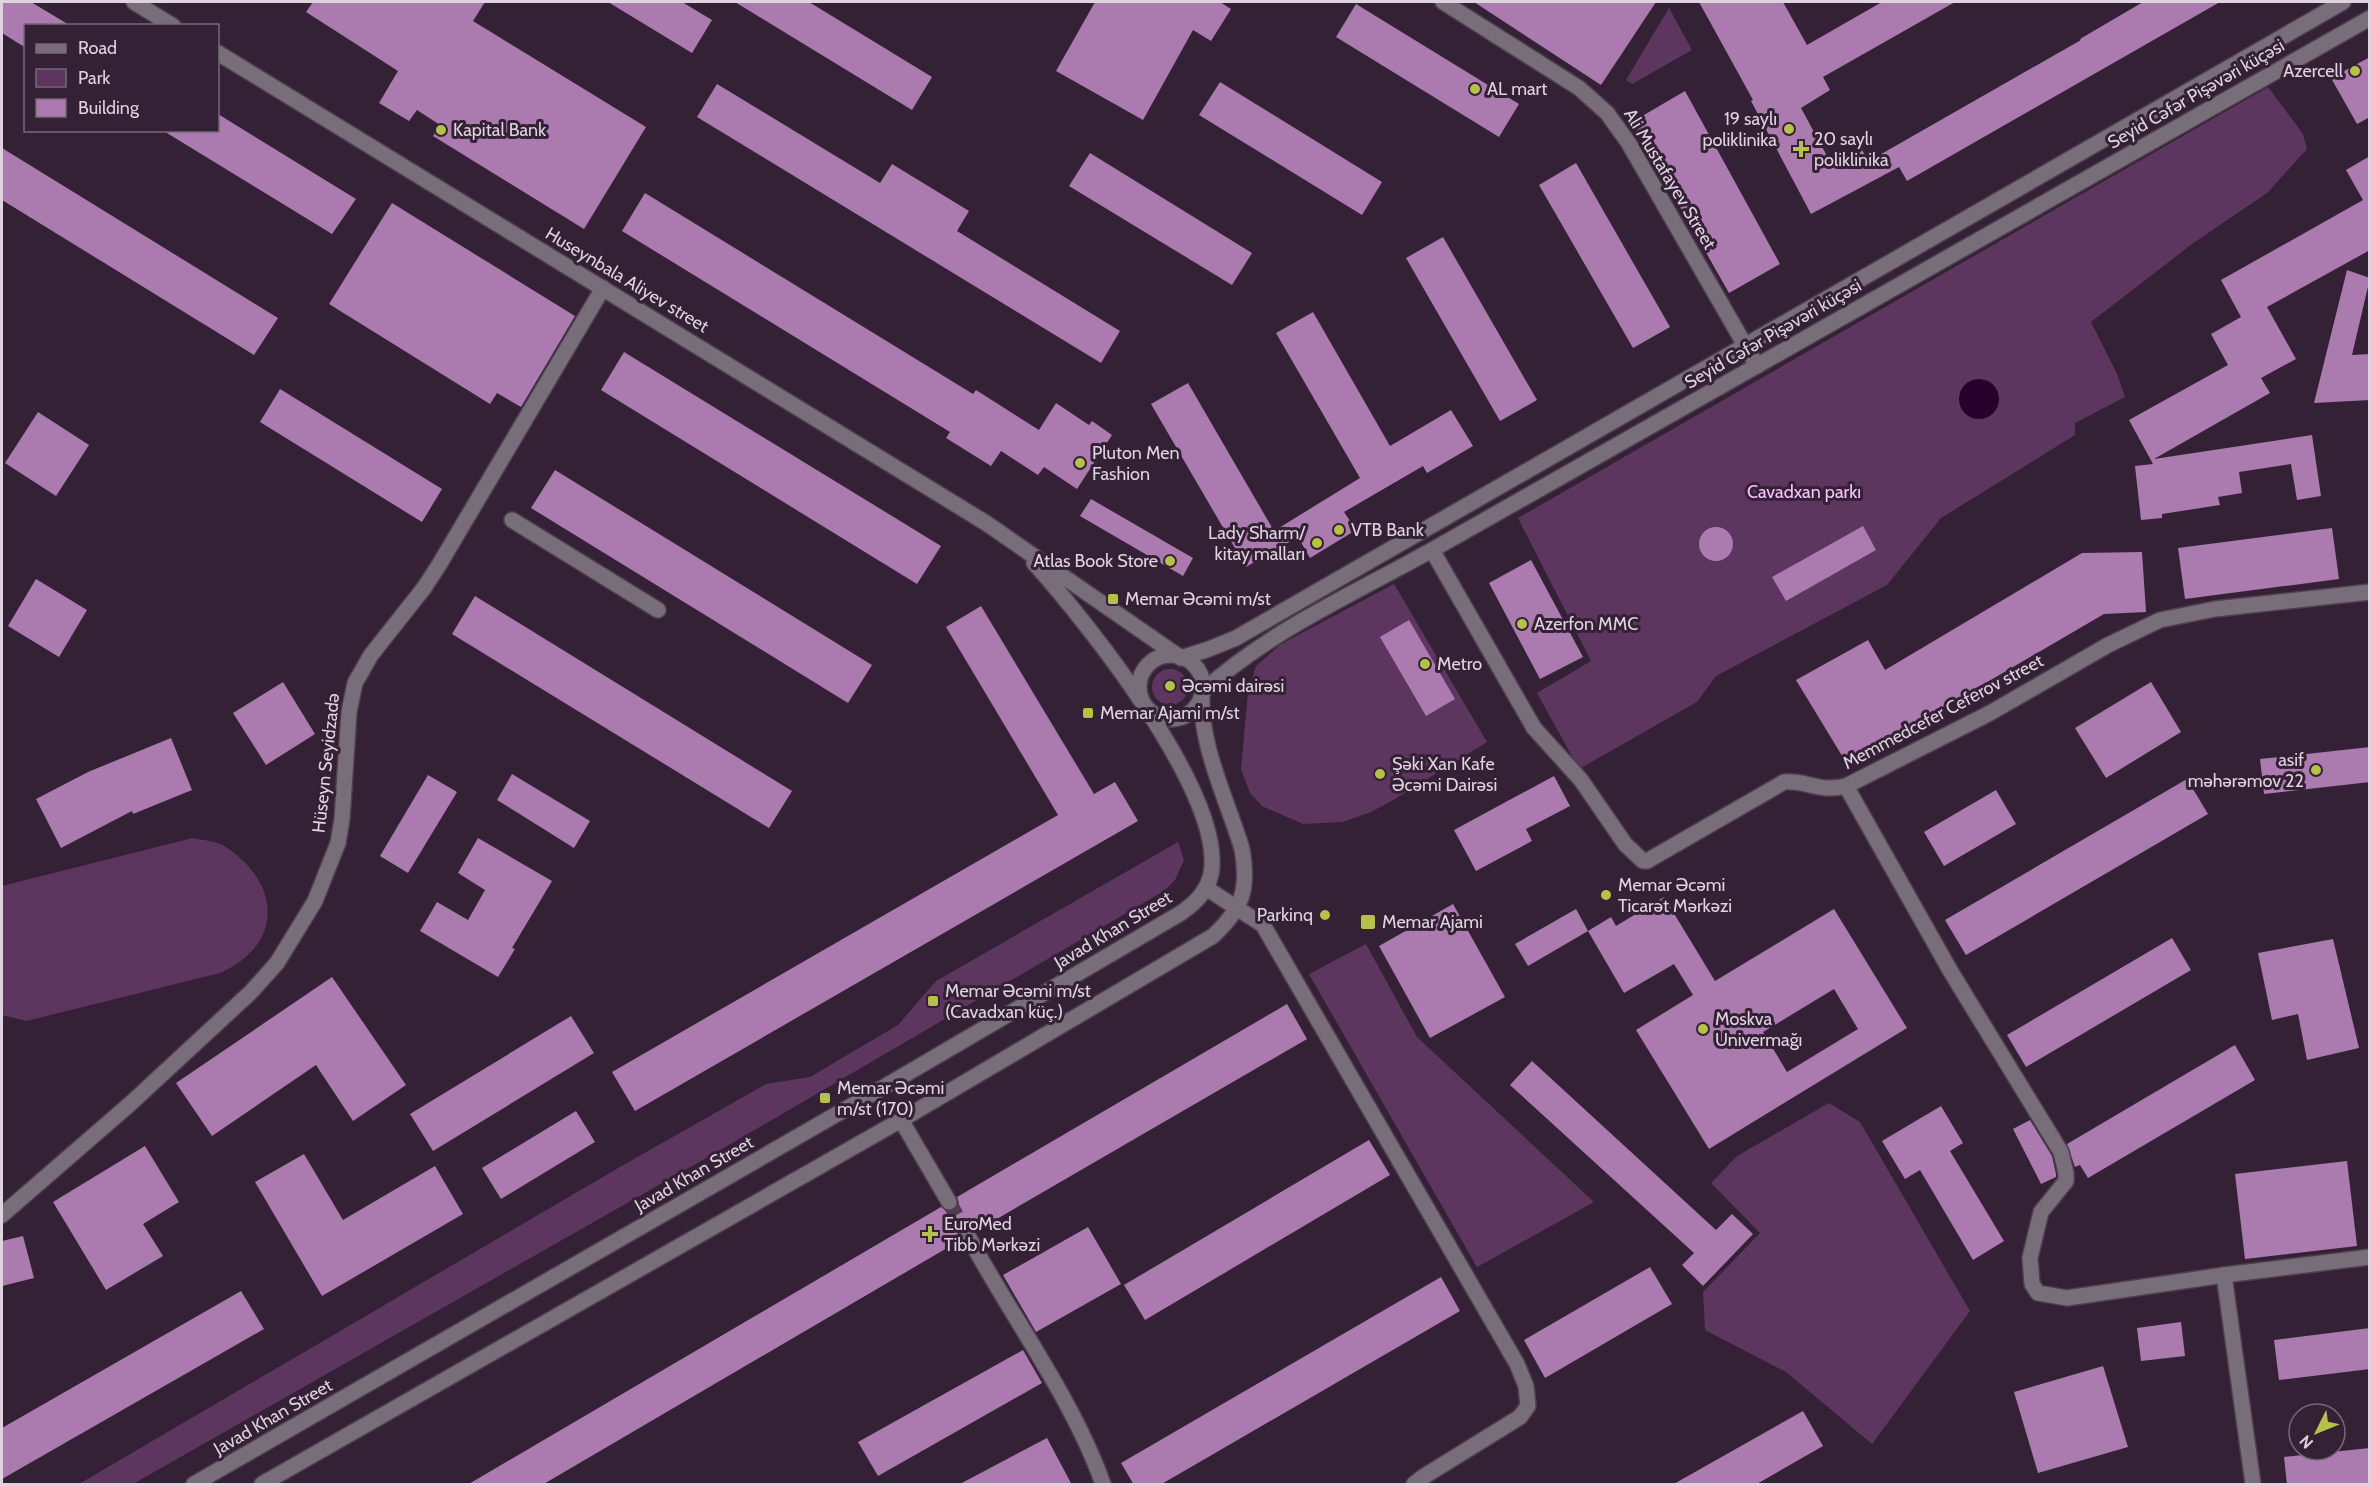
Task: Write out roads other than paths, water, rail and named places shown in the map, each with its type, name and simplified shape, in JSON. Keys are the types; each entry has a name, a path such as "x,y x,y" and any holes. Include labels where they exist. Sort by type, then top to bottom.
{"street":[{"path":"134,2 170,24"},
{"name":"Ali Mustafayev Street","path":"1443,2 1550,68 1579,88 1607,113 1628,142 1757,366"},
{"name":"Seyid Cəfər Pişəvəri küçəsi","path":"1181,658 1236,638 2343,2"},
{"name":"Seyid Cəfər Pişəvəri küçəsi","path":"1202,692 1264,643 2370,18"},
{"name":"Huseynbala Aliyev street","path":"219,54 1016,543"},
{"path":"2150,113 2163,135"},
{"name":"Hüseyn Seyidzadə","path":"2,1215 130,1104 251,992 277,963 315,901 338,843 342,819 349,712 355,682 371,655 417,598 439,565 603,288"},
{"path":"512,520 658,610"},
{"path":"262,1485 902,1120 1203,943 1224,925 1238,907 1245,886 1243,855 1208,743 1202,713 1202,684 1195,668 1016,543"},
{"path":"1016,543 1078,613 1142,701 1175,756 1204,822 1212,862 1206,888 1263,925 1517,1364 1526,1386 1528,1406 1520,1417 1423,1477 1414,1485"},
{"name":"Memmedcefer Cefеrov street","path":"1432,550 1534,728 1581,780 1625,844 1643,861 1647,861 1784,782 1793,781 1814,788 1846,786 1990,713 2108,645 2160,620 2215,609 2370,592"},
{"path":"1181,658 1161,657 1151,662 1144,670 1140,680 1139,690 1142,701 1156,715 1175,719 1193,710 1202,692"},
{"path":"1846,786 1952,972 2061,1152 2066,1181 2041,1212 2030,1258 2032,1284 2038,1293 2067,1298 2223,1275 2370,1257"},
{"name":"Javad Khan Street","path":"194,1485 1181,913 1200,897 1206,888"},
{"path":"902,1120 949,1203"},
{"path":"968,1236 1055,1384 1096,1464 1103,1485"},
{"path":"2223,1275 2253,1485"}],"tunnel":[{"path":"949,1202 968,1236"}],"place":[{"name":"Azercell","path":"2355,71"},
{"name":"AL mart","path":"1475,89"},
{"name":"19 saylı poliklinika","path":"1789,129"},
{"name":"Kapital Bank","path":"441,130"},
{"name":"20 saylı poliklinika","path":"1801,149"},
{"name":"Pluton Men Fashion","path":"1080,463"},
{"name":"VTB Bank","path":"1339,530"},
{"name":"Lady Sharm/ kitay malları","path":"1317,543"},
{"name":"Atlas Book Store","path":"1170,561"},
{"name":"Memar Əcəmi m/st","path":"1113,599"},
{"name":"Azerfon MMC","path":"1522,624"},
{"name":"Metro","path":"1425,664"},
{"name":"Əcəmi dairəsi","path":"1170,686"},
{"name":"Memar Ajami m/st","path":"1088,713"},
{"name":"asif məhərəmov 22","path":"2316,770"},
{"name":"Şəki Xan Kafe Əcəmi Dairəsi","path":"1380,774"},
{"name":"Memar Əcəmi Ticarət Mərkəzi","path":"1606,895"},
{"name":"Parkinq","path":"1325,915"},
{"name":"Memar Ajami","path":"1368,922"},
{"name":"Memar Əcəmi m/st (Cavadxan küç.)","path":"933,1001"},
{"name":"Moskva Univermağı","path":"1703,1029"},
{"name":"Memar Əcəmi m/st (170)","path":"825,1098"},
{"name":"EuroMed Tibb Mərkəzi","path":"930,1234"}],"park label":[{"name":"Cavadxan parkı","path":"1804,492"}]}
